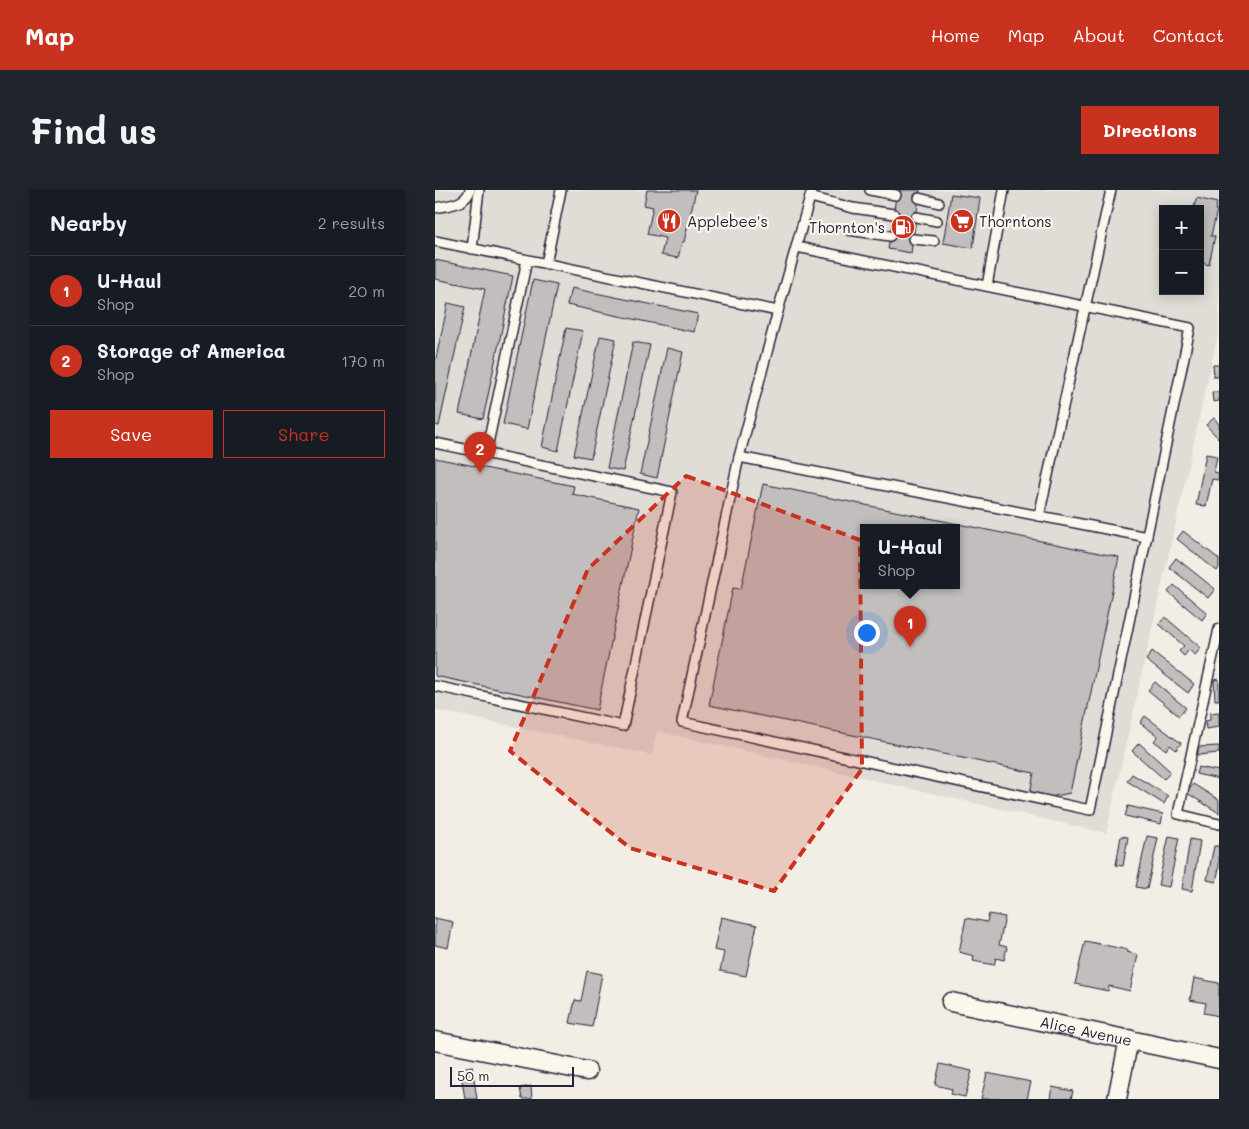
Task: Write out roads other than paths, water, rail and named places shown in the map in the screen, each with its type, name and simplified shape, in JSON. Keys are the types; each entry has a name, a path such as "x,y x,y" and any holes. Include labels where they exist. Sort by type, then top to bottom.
{"street":[{"name":"Alice Avenue","path":"951,1002 1219,1059"},
{"path":"1117,1099 1129,1039"},
{"path":"435,1041 587,1071"}],"lane":[{"path":"435,208 457,204 468,196 470,190"},
{"path":"472,249 479,190"},
{"path":"545,264 561,190"},
{"path":"870,190 896,195"},
{"path":"987,286 1004,190"},
{"path":"1039,516 1111,190"},
{"path":"797,246 1190,328 1090,810 682,722 739,456 777,311 811,194 853,208 894,214"},
{"path":"919,198 939,203"},
{"path":"916,217 937,221"},
{"path":"848,230 890,236"},
{"path":"913,239 934,241"},
{"path":"435,241 777,311"},
{"path":"486,453 527,260"},
{"path":"435,443 672,492 623,726 435,686"},
{"path":"739,456 1147,537"},
{"path":"1219,629 1178,814 1219,824"}],"place":[{"name":"Applebee's","path":"669,221"},
{"name":"Thorntons","path":"962,221"},
{"name":"Thornton's","path":"903,227"},
{"name":"Storage of America","path":"480,473"},
{"name":"U-Haul","path":"910,647"}]}
